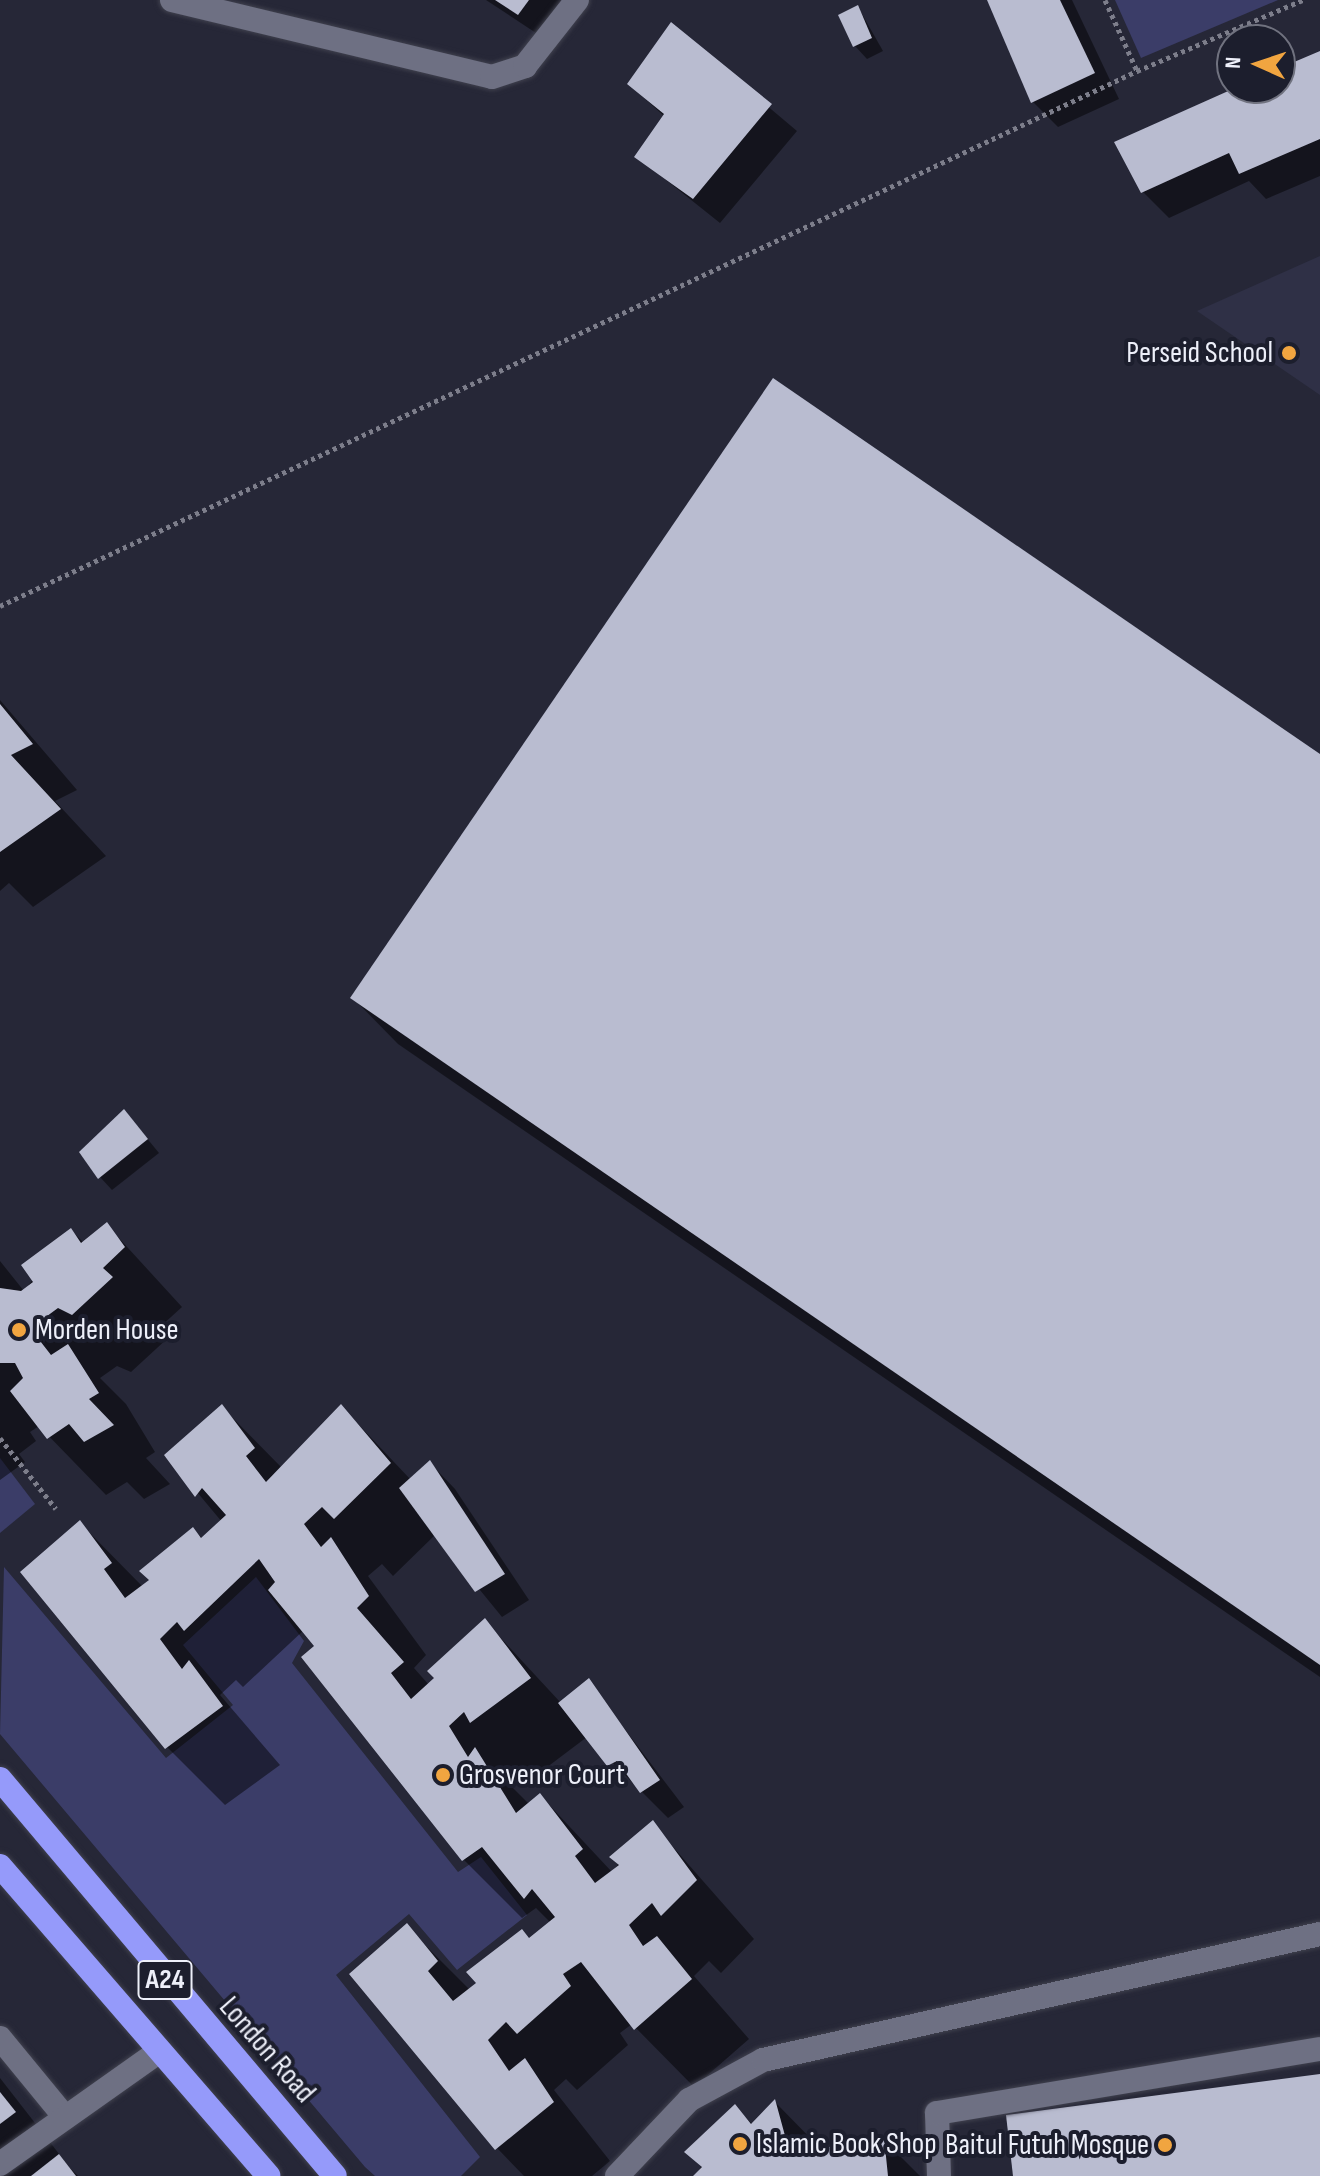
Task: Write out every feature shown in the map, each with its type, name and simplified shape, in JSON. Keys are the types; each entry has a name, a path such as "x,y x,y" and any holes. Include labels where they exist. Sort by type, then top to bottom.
{"highway":[{"name":"London Road","path":"0,1779 335,2176"},
{"name":"A24","path":"0,1866 158,2052 269,2176"}],"street":[{"path":"172,0 216,5 492,77 525,66 577,0"},
{"path":"617,2176 689,2100 763,2060 1320,1934"},
{"path":"0,2038 64,2116"},
{"path":"939,2176 937,2113 1320,2049"},
{"path":"0,2164 158,2052"}],"path":[{"path":"1105,0 1137,71"},
{"path":"0,606 1137,71 1303,0"},
{"path":"0,1438 56,1509"}],"shaded area":[{"path":"1115,0 1278,0 1216,24 1141,58"},
{"name":"Perseid School","path":"1320,256 1320,395 1197,311"},
{"path":"0,1458 35,1504 0,1533"},
{"path":"4,1567 166,1758 233,1705 183,1645 256,1577 304,1641 292,1663 458,1872 481,1857 527,1915 457,1970 409,1914 336,1975 480,2157 461,2176 375,2176 365,2167 0,1734"}],"building":[{"path":"495,0 529,0 518,15"},
{"path":"987,0 1060,0 1095,73 1031,103"},
{"path":"858,5 872,38 853,47 838,15"},
{"path":"671,22 772,104 693,199 634,157 664,114 627,84"},
{"path":"1320,51 1320,139 1239,174 1229,153 1141,193 1114,142 1216,96 1216,104 1296,104 1296,61"},
{"path":"773,378 1320,754 1320,1665 350,998"},
{"path":"0,704 33,744 11,755 61,809 0,852"},
{"path":"124,1109 148,1139 98,1179 79,1152"},
{"name":"Morden House","path":"107,1222 125,1247 103,1268 113,1277 72,1315 58,1308 39,1322 37,1337 51,1355 68,1344 99,1393 89,1399 114,1425 84,1442 69,1424 47,1439 10,1391 23,1378 15,1363 0,1363 0,1288 21,1291 33,1282 21,1265 71,1228 81,1243"},
{"name":"Grosvenor Court","path":"222,1404 255,1448 246,1456 266,1482 341,1404 391,1463 334,1519 322,1507 304,1524 321,1547 331,1537 369,1596 357,1608 404,1662 391,1673 411,1699 434,1678 427,1671 485,1618 531,1678 470,1723 464,1712 449,1726 468,1757 475,1747 516,1813 540,1793 583,1849 575,1856 595,1883 619,1865 609,1857 653,1820 697,1880 661,1916 652,1903 629,1925 643,1946 657,1936 692,1979 634,2030 581,1962 563,1974 571,1986 517,2034 506,2022 488,2040 509,2071 525,2058 554,2102 495,2150 349,1974 407,1923 438,1961 428,1971 453,2001 476,1983 466,1972 522,1929 529,1938 555,1917 532,1889 524,1899 482,1847 462,1861 301,1657 314,1646 268,1590 275,1582 259,1559 184,1631 177,1622 160,1639 182,1669 189,1660 223,1706 165,1749 20,1572 80,1520 112,1563 104,1569 125,1598 149,1580 139,1571 193,1527 201,1538 226,1515 202,1488 195,1497 164,1455"},
{"path":"430,1460 505,1574 475,1592 399,1488"},
{"path":"589,1678 660,1780 640,1793 617,1761 607,1766 558,1703"},
{"name":"Baitul Futuh Mosque","path":"1320,2074 1320,2176 1013,2176 1006,2115"},
{"path":"0,2092 16,2112 0,2124"},
{"name":"Islamic Book Shop","path":"775,2099 790,2154 884,2137 888,2176 693,2176 702,2167 684,2152 735,2104 751,2124"},
{"path":"59,2154 76,2176 31,2176"}],"place":[{"name":"Perseid School","path":"1289,353"},
{"name":"Morden House","path":"19,1330"},
{"name":"Grosvenor Court","path":"443,1775"},
{"name":"Islamic Book Shop","path":"740,2144"},
{"name":"Baitul Futuh Mosque","path":"1165,2145"}]}
